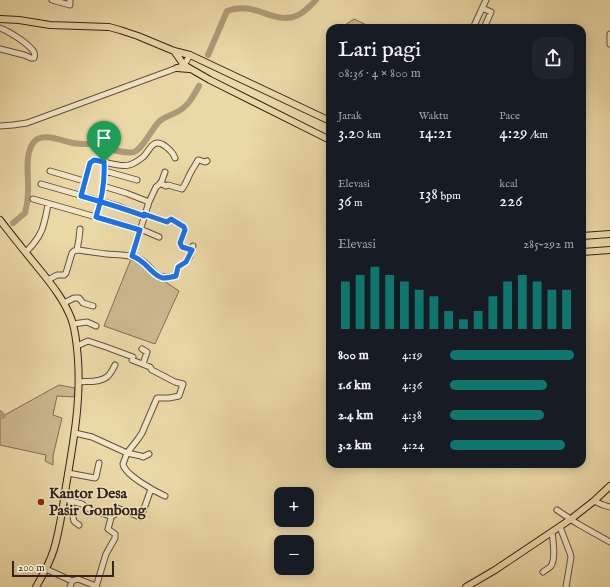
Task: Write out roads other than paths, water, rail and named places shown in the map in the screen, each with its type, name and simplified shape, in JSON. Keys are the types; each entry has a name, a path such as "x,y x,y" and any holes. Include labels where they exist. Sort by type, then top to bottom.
{"main road":[{"path":"0,19 19,20 50,25 108,27 120,30 174,51 200,59 326,119"},
{"path":"174,51 184,65 192,70 326,138"},
{"path":"192,70 191,65 193,62 200,59"},
{"path":"177,68 192,70"},
{"path":"2,222 48,280 64,303 73,324 77,346 79,382 75,433 68,473 67,500 56,542 46,569 36,587"},
{"path":"586,236 610,234"},
{"path":"586,252 610,250"},
{"path":"466,587 495,570 571,520 610,486"}],"street":[{"path":"52,0 70,5 70,0"},
{"path":"475,24 486,0"},
{"path":"482,8 492,12 486,24"},
{"path":"0,28 11,33 30,48 34,53 34,58 0,49"},
{"path":"610,34 610,44"},
{"path":"0,126 27,123 177,68 184,65 190,55"},
{"path":"81,196 90,163 94,160 124,166 131,165 142,158 152,145 156,143 162,144 168,148 175,158"},
{"path":"160,183 166,186 168,185 182,189 198,160 205,162 207,161"},
{"path":"96,217 101,202 105,171 104,162"},
{"path":"50,170 84,181"},
{"path":"105,171 137,180"},
{"path":"132,256 149,202 165,172"},
{"path":"41,184 167,222 171,219 184,227 185,230 180,243 182,247 192,248 186,262 178,267 176,276 168,278 162,278 157,275 142,260 132,256 77,250 72,253 65,274 57,275 48,280"},
{"path":"103,186 149,202"},
{"path":"33,199 150,233 159,237"},
{"path":"26,252 32,246 41,231 45,221 48,204"},
{"path":"77,250 80,229"},
{"path":"64,303 74,298 79,298 83,303 93,306"},
{"path":"73,324 87,322 96,326"},
{"path":"77,346 90,342 133,357 132,360 150,367 152,370 175,382 183,384 179,396 158,398 142,432 127,453 123,464 124,469 131,475 165,496"},
{"path":"142,349 147,352 143,364"},
{"path":"79,382 101,380 109,374 115,365"},
{"path":"75,433 97,439 127,453 143,457 149,454"},
{"path":"68,473 95,478 99,464"},
{"path":"67,500 82,504 89,509 110,516 114,515 117,508 141,517 152,488"},
{"path":"67,500 72,510 73,519 79,525"},
{"path":"594,501 610,507"},
{"path":"557,510 571,520 610,542"},
{"path":"70,587 72,581 78,578 96,587 106,554 115,538 115,534 108,529 111,520 110,516"},
{"path":"560,527 566,539 571,557 566,587"},
{"path":"543,572 551,567 553,561 554,554 552,532"},
{"path":"46,569 72,581"}],"waterway":[{"path":"208,55 227,11 237,8 246,8 288,18 302,13 316,0"},
{"path":"13,223 25,213 28,197 28,160 30,148 37,139 46,137 75,143 89,144 118,151 130,153 134,152 143,144 163,118 179,111 186,105 199,86"},
{"path":"0,413 3,416"},
{"path":"0,419 3,416"}],"place":[{"name":"Kantor Desa Pasir Gombong","path":"41,502"}]}
